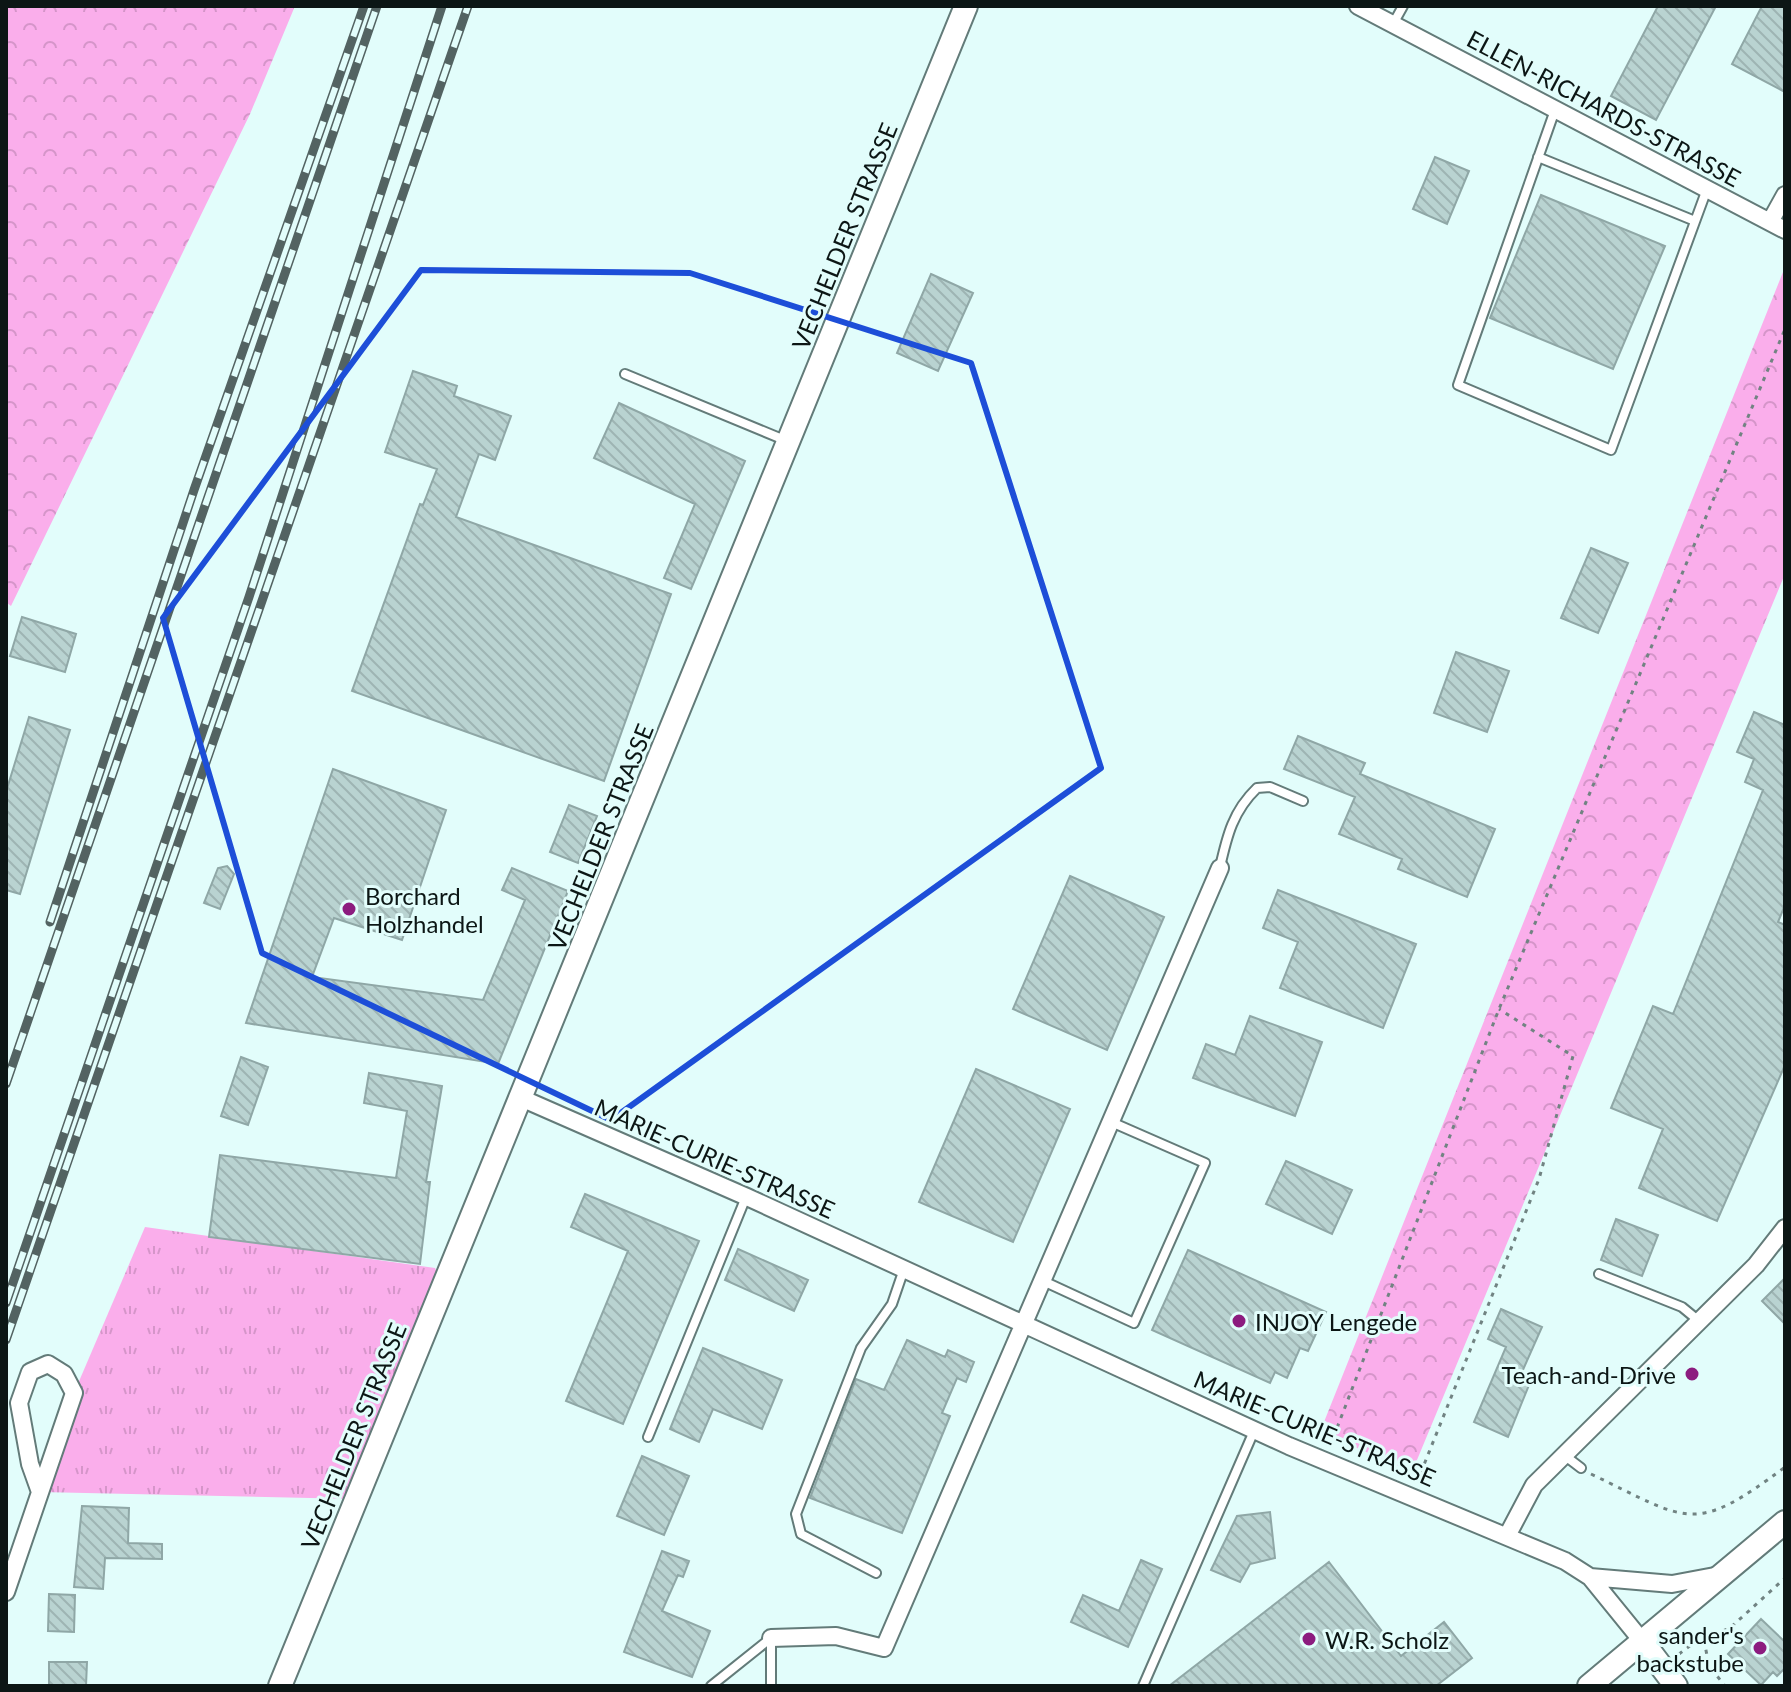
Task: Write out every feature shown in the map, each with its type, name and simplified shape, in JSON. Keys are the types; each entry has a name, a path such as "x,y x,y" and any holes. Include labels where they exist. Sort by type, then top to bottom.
{"main road":[{"name":"VECHELDER STRASSE","path":"280,1686 966,6"},
{"path":"1589,1686 1785,1522"},
{"path":"1642,1641 1676,1686"}],"street":[{"name":"ELLEN-RICHARDS-STRASSE","path":"1358,6 1778,226"},
{"path":"1778,226 1785,195"},
{"path":"771,1638 836,1636 884,1648 1021,1323 1220,868"},
{"name":"MARIE-CURIE-STRASSE","path":"521,1098 747,1197 1254,1431 1507,1536 1590,1577 1672,1584 1720,1575"},
{"path":"1507,1536 1534,1485 1756,1265 1785,1228"},
{"path":"6,1592 74,1393 64,1374 48,1364 30,1372 19,1403 30,1464 40,1492"},
{"name":"MARIE-CURIE-STRASSE","path":"1590,1577 1642,1641"}],"lane":[{"path":"1393,24 1403,6"},
{"path":"1555,109 1458,385 1611,450 1707,189"},
{"path":"1538,157 1695,221"},
{"path":"625,374 788,442"},
{"path":"1220,868 1228,831 1238,808 1257,788 1270,787 1303,801"},
{"path":"1040,1280 1134,1323 1205,1163 1109,1121"},
{"path":"648,1437 747,1197"},
{"path":"876,1573 801,1534 796,1514 861,1348 892,1304 904,1269"},
{"path":"1599,1274 1682,1307 1699,1322"},
{"path":"1143,1686 1254,1431"},
{"path":"1564,1454 1581,1468"},
{"path":"711,1686 771,1638"},
{"path":"771,1638 771,1686"}],"path":[{"path":"1324,1460 1499,1009 1785,329"},
{"path":"1411,1496 1539,1179 1573,1056 1499,1009"},
{"path":"1581,1468 1659,1507 1692,1516 1728,1507 1785,1467"},
{"path":"1662,1668 1704,1639 1730,1628 1785,1578"},
{"path":"1704,1639 1709,1666 1725,1686"}],"highlighted area":[{"path":"421,270 690,273 971,363 1101,768 611,1120 262,953 163,618"}],"green space":[{"path":"6,6 295,6 250,114 11,606 6,602"},
{"path":"1785,267 1785,574 1412,1472 1320,1432"},
{"path":"145,1227 435,1268 443,1286 356,1499 40,1492 74,1393"}],"building":[{"path":"1658,6 1716,6 1656,120 1611,96"},
{"path":"1762,6 1785,6 1785,92 1732,64"},
{"path":"1435,157 1469,171 1447,224 1413,209"},
{"path":"1541,195 1665,246 1613,369 1490,318"},
{"path":"931,274 973,293 938,371 897,353"},
{"path":"413,371 457,386 454,396 511,416 495,460 479,454 456,517 671,594 604,781 352,691 420,504 423,505 437,469 385,452"},
{"path":"619,403 745,461 691,589 664,578 695,504 594,458"},
{"path":"1591,548 1628,563 1598,633 1561,618"},
{"path":"22,617 76,634 65,672 10,656"},
{"path":"1456,652 1509,671 1487,732 1434,713"},
{"path":"1754,712 1785,725 1785,905 1778,922 1785,925 1785,1065 1717,1221 1639,1188 1663,1129 1611,1108 1653,1006 1673,1014 1763,790 1745,782 1754,759 1737,752"},
{"path":"29,717 70,730 20,894 6,890 6,792"},
{"path":"1298,736 1365,763 1360,774 1495,829 1467,897 1398,869 1402,859 1339,834 1355,797 1284,769"},
{"name":"Borchard Holzhandel","path":"333,769 446,810 402,940 334,918 312,977 483,1000 525,900 502,890 512,868 568,891 498,1064 246,1023"},
{"path":"569,805 597,816 578,863 550,852"},
{"path":"227,866 234,874 220,909 204,903 218,868"},
{"path":"1070,876 1164,917 1107,1050 1013,1009"},
{"path":"1278,890 1416,944 1383,1028 1280,988 1298,942 1263,928"},
{"path":"1250,1016 1322,1042 1295,1116 1193,1078 1206,1044 1235,1055"},
{"path":"241,1057 268,1067 248,1125 221,1116"},
{"path":"976,1069 1070,1109 1013,1242 919,1202"},
{"path":"369,1073 442,1086 426,1182 430,1182 420,1264 209,1237 220,1155 396,1178 407,1111 364,1103"},
{"path":"1286,1161 1352,1190 1332,1234 1266,1204"},
{"path":"585,1194 699,1241 623,1424 566,1401 628,1251 571,1227"},
{"path":"1616,1219 1658,1235 1642,1276 1601,1260"},
{"path":"738,1249 808,1280 794,1311 725,1280"},
{"name":"INJOY Lengede","path":"1188,1250 1326,1312 1308,1351 1300,1348 1287,1378 1275,1372 1270,1383 1152,1330"},
{"path":"1785,1278 1785,1324 1762,1301"},
{"path":"1501,1309 1542,1327 1518,1381 1529,1385 1508,1437 1474,1422 1506,1347 1488,1339"},
{"path":"907,1340 945,1357 948,1350 974,1362 966,1382 957,1378 942,1413 950,1416 902,1533 810,1498 856,1379 884,1390"},
{"path":"703,1348 782,1380 762,1429 713,1409 699,1442 670,1429"},
{"path":"642,1456 689,1476 664,1535 617,1516"},
{"path":"82,1506 129,1508 128,1543 162,1544 162,1559 105,1558 103,1589 74,1587"},
{"path":"1270,1512 1275,1558 1250,1564 1240,1582 1211,1570 1237,1516"},
{"path":"662,1551 689,1561 683,1577 678,1575 662,1611 710,1631 692,1677 624,1652"},
{"path":"1141,1560 1162,1569 1128,1647 1071,1622 1083,1595 1119,1611"},
{"name":"W.R. Scholz","path":"1329,1562 1401,1656 1444,1622 1472,1658 1436,1686 1169,1686"},
{"path":"49,1594 75,1595 74,1632 48,1631"},
{"name":"sander's backstube","path":"1761,1619 1785,1642 1785,1668 1777,1676 1773,1672 1761,1685 1728,1654"},
{"path":"49,1662 87,1662 86,1686 49,1686"}],"railway":[{"path":"50,922 194,490 364,6"},
{"path":"6,1084 377,6"},
{"path":"6,1303 249,597 442,6"},
{"path":"6,1340 468,6"}],"place":[{"name":"Borchard Holzhandel","path":"349,909"},
{"name":"INJOY Lengede","path":"1239,1321"},
{"name":"Teach-and-Drive","path":"1692,1374"},
{"name":"W.R. Scholz","path":"1309,1639"},
{"name":"sander's backstube","path":"1760,1648"}]}
